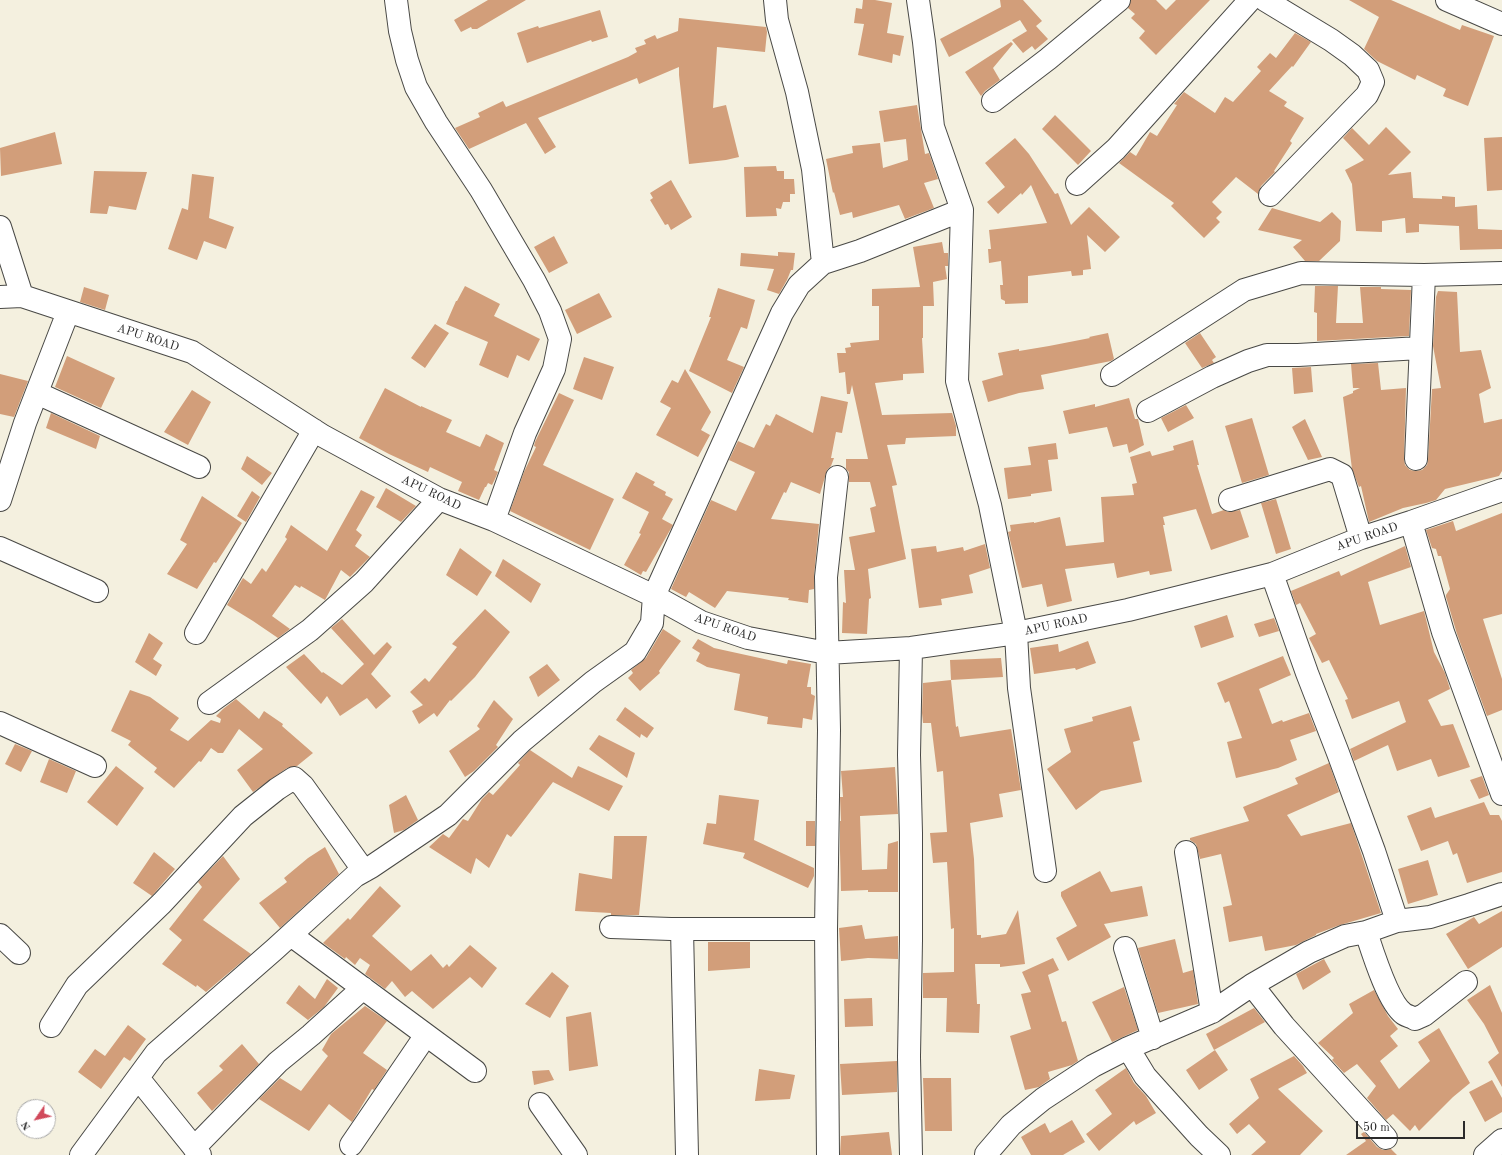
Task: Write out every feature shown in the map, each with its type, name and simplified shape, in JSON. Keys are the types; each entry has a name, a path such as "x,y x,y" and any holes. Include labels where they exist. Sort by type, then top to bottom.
{"street":[{"path":"396,0 407,60 416,87 436,122 481,190 534,280 550,311 560,339 554,369 525,433 494,520"},
{"path":"775,0 777,20 797,92 813,169 823,263"},
{"path":"918,0 933,127 962,210 957,381 990,506 1016,633 1019,688 1045,871"},
{"path":"993,101 1048,59 1119,0"},
{"path":"1077,184 1116,150 1250,0"},
{"path":"1265,0 1331,40 1352,55 1368,70 1373,82 1367,95 1270,195"},
{"path":"1452,1 1502,24"},
{"path":"81,1155 156,1053 355,876 448,815 522,741 593,682 635,652 652,623 654,596 782,313 799,285 823,263 860,251 962,210"},
{"path":"0,227 22,296"},
{"path":"1112,375 1244,290 1301,273 1424,275 1502,273"},
{"path":"1416,459 1424,275"},
{"name":"APU ROAD","path":"0,297 22,296 192,352 314,430 439,498 494,520 654,596 701,622 748,638 827,653 911,648 1016,633 1128,610 1272,574 1361,538 1412,522 1502,490"},
{"path":"0,500 25,423 68,312"},
{"path":"1148,411 1212,377 1248,361 1267,355 1298,355 1420,348"},
{"path":"37,393 199,467"},
{"path":"196,633 314,430"},
{"path":"1230,500 1330,469 1342,475 1361,538"},
{"path":"828,1155 826,929 828,839 826,577 837,477"},
{"path":"209,703 316,625 364,582 439,498"},
{"path":"1412,522 1443,632 1502,794"},
{"path":"0,548 97,591"},
{"path":"1272,574 1307,674 1374,850 1398,921"},
{"path":"911,648 909,755 911,833 909,1057 911,1155"},
{"path":"0,723 95,766"},
{"path":"51,1026 77,984 162,903 243,816 277,789 294,778 303,786 364,871"},
{"path":"1186,852 1212,1012"},
{"path":"982,1155 1011,1125 1043,1099 1093,1066 1128,1048 1212,1012 1252,985 1309,952 1345,936 1366,932 1398,921 1430,916 1469,906 1502,894"},
{"path":"611,927 682,929 826,929"},
{"path":"682,929 687,1155"},
{"path":"1366,932 1378,970 1395,1003 1403,1014 1415,1019 1424,1015 1466,982"},
{"path":"0,934 19,953"},
{"path":"290,935 474,1071"},
{"path":"1125,948 1153,1038"},
{"path":"1252,985 1284,1026 1386,1138"},
{"path":"138,1078 197,1151 278,1062 363,988"},
{"path":"352,1145 426,1035"},
{"path":"1128,1048 1145,1076 1194,1131 1219,1155"},
{"path":"540,1104 576,1155"},
{"path":"1485,1155 1502,1140"}],"building":[{"path":"488,0 526,0 477,29 472,29 471,27 461,32 454,20"},
{"path":"863,0 875,0 892,3 887,33 904,36 900,56 893,54 892,63 858,55 864,24 854,23 856,8 862,9"},
{"path":"1000,0 1023,0 1042,21 1036,26 1048,39 1035,50 1032,46 1023,53 1012,40 1027,31 1020,20 949,57 940,39 1001,7"},
{"path":"1131,0 1156,0 1166,10 1176,0 1210,0 1156,55 1139,38 1145,31 1131,18 1135,14 1128,8"},
{"path":"1349,0 1391,0 1460,30 1462,25 1494,36 1468,106 1443,96 1446,89 1417,75 1415,80 1377,61 1364,49 1379,17"},
{"path":"600,10 608,37 592,42 591,40 527,63 517,33"},
{"path":"679,18 766,27 765,52 717,47 713,108 726,105 739,157 689,164 679,67 639,84 637,78 538,118 556,147 545,154 526,123 469,149 455,128 480,117 478,113 503,101 506,107 628,57 637,52 635,48 646,44 644,40 655,35 657,39 678,31"},
{"path":"1295,33 1311,42 1293,67 1292,66 1269,91 1287,102 1284,106 1304,118 1290,141 1292,143 1274,171 1275,172 1261,186 1258,194 1236,177 1212,202 1222,212 1216,218 1220,222 1204,238 1171,206 1174,203 1119,163 1130,152 1136,156 1150,132 1157,136 1177,105 1174,104 1184,92 1215,113 1225,97 1233,102 1261,71 1257,67 1270,53 1276,58"},
{"path":"1011,42 1013,44 993,68 1000,80 985,91 981,96 965,72"},
{"path":"917,105 925,154 929,153 938,179 924,183 934,208 905,219 899,205 853,218 852,212 840,215 834,192 833,193 826,159 853,153 852,146 880,143 883,168 908,160 906,139 884,142 879,111"},
{"path":"1055,115 1091,151 1078,165 1042,129"},
{"path":"1386,127 1411,152 1388,175 1411,172 1413,198 1442,199 1442,196 1455,197 1455,207 1477,205 1478,229 1502,230 1502,249 1460,250 1459,226 1419,224 1419,232 1406,233 1405,218 1382,221 1382,232 1356,231 1352,184 1345,170 1364,160 1343,138 1352,128 1369,145"},
{"path":"55,132 62,164 1,176 0,148"},
{"path":"1502,137 1502,190 1487,191 1484,138"},
{"path":"1015,138 1029,154 1055,194 1058,193 1071,225 1089,207 1120,237 1105,252 1087,235 1091,269 1083,270 1083,275 1072,276 1071,271 1028,276 1028,303 1005,304 1005,301 1001,299 1000,285 1003,285 1001,261 989,263 988,249 991,249 989,230 1047,223 1031,185 1022,195 1021,193 998,214 987,202 1005,187 985,163"},
{"path":"776,166 777,171 784,171 784,179 794,179 795,194 790,194 790,202 783,202 781,209 776,208 777,216 746,217 744,167"},
{"path":"94,171 147,172 136,210 109,206 107,214 90,213"},
{"path":"192,174 214,177 209,218 234,227 226,249 204,241 197,260 168,249 182,208 188,210"},
{"path":"671,180 692,217 671,230 668,224 665,225 650,200 653,198 650,193"},
{"path":"1272,208 1320,222 1332,212 1341,221 1340,241 1319,261 1305,261 1293,247 1302,240 1258,230"},
{"path":"554,236 568,263 549,273 534,247"},
{"path":"942,242 944,253 948,253 948,266 945,266 947,279 933,282 934,306 923,306 922,338 924,373 903,374 903,380 875,383 882,415 952,413 956,426 956,436 906,438 905,444 887,445 897,485 892,486 906,559 868,569 871,598 869,599 867,634 842,633 843,602 846,603 844,570 855,570 849,537 875,532 870,508 876,506 870,482 849,482 849,472 846,469 846,459 868,459 852,385 850,394 847,394 845,372 839,373 837,353 846,353 845,348 851,347 850,343 879,340 879,306 872,306 872,289 920,287 913,247"},
{"path":"778,252 795,253 793,270 791,270 779,294 767,290 774,269 740,266 741,253 778,256"},
{"path":"465,286 500,304 494,316 540,339 529,361 517,355 508,378 479,365 488,342 446,324 456,301"},
{"path":"1315,286 1338,286 1336,323 1363,323 1360,287 1381,287 1381,289 1411,290 1409,336 1317,341 1317,313 1314,312"},
{"path":"84,287 109,295 105,310 80,302"},
{"path":"718,288 755,300 747,329 741,327 727,360 744,367 732,393 689,371 711,317 709,317"},
{"path":"1438,291 1457,292 1460,352 1481,350 1491,388 1479,394 1484,423 1502,419 1502,471 1499,476 1445,489 1436,500 1403,508 1369,522 1361,486 1359,487 1352,469 1343,397 1360,388 1353,388 1351,364 1378,363 1381,390 1406,388 1405,465 1410,470 1422,470 1427,465 1428,460 1432,389 1441,388 1433,346 1436,297"},
{"path":"599,293 612,317 577,334 565,310"},
{"path":"435,324 449,333 425,368 411,358"},
{"path":"1108,333 1114,359 1111,361 1041,375 1044,389 1019,393 988,402 982,381 1003,375 998,353 1049,346"},
{"path":"1200,333 1216,357 1212,360 1214,363 1202,368 1185,343"},
{"path":"67,356 115,378 101,408 55,387"},
{"path":"584,357 614,367 602,400 573,389"},
{"path":"1311,367 1313,392 1294,394 1292,368"},
{"path":"685,369 711,412 701,430 710,435 698,457 656,435 671,408 660,402 672,380 678,383"},
{"path":"0,374 28,381 14,417 0,414"},
{"path":"385,388 421,407 452,420 446,432 480,447 486,434 504,443 494,470 498,472 495,479 492,485 488,483 479,500 458,491 462,482 430,467 428,472 359,438"},
{"path":"192,390 211,402 188,445 164,432"},
{"path":"559,393 574,400 543,465 614,499 590,550 510,511 524,472 536,447 534,446 535,442"},
{"path":"821,396 848,402 842,433 836,432 831,458 834,458 831,466 827,470 820,494 791,482 786,493 784,492 771,519 819,524 814,589 809,590 808,603 788,600 789,598 727,591 715,608 689,592 686,597 671,589 711,500 736,511 755,472 729,460 738,441 754,448 766,424 770,426 776,414 813,433"},
{"path":"1129,398 1135,419 1138,419 1144,445 1129,453 1127,444 1113,447 1107,427 1069,434 1063,411 1095,404 1095,407"},
{"path":"1186,405 1194,418 1168,432 1161,418"},
{"path":"51,413 100,436 96,449 46,428"},
{"path":"1252,418 1269,475 1242,483 1225,426"},
{"path":"1305,419 1322,457 1308,460 1292,427"},
{"path":"1193,440 1199,465 1197,465 1212,514 1224,510 1228,512 1240,510 1249,537 1211,550 1196,509 1163,517 1165,525 1163,525 1172,571 1150,575 1149,571 1117,578 1114,563 1065,569 1072,601 1047,607 1042,584 1022,588 1008,532 1011,531 1010,525 1034,523 1060,517 1066,546 1104,542 1101,497 1134,495 1132,484 1137,483 1130,457 1150,451 1152,456 1174,450 1173,446"},
{"path":"1056,443 1058,459 1048,460 1052,491 1008,499 1004,468 1031,465 1028,447"},
{"path":"247,456 272,473 262,485 241,469"},
{"path":"636,472 655,482 653,485 666,492 665,495 673,499 662,519 673,525 646,572 643,571 641,575 624,565 641,534 639,533 649,512 622,498"},
{"path":"386,488 416,506 401,522 376,507"},
{"path":"361,490 375,497 356,530 362,535 355,546 370,557 350,577 341,570 325,600 301,586 300,588 295,585 272,616 290,629 278,638 227,605 243,578 251,584 262,568 266,572 287,539 285,537 291,525 327,551"},
{"path":"252,491 260,497 246,522 237,516"},
{"path":"202,496 242,523 197,589 167,574 187,544 180,540"},
{"path":"1276,499 1291,549 1276,554 1261,503"},
{"path":"1502,513 1502,614 1483,619 1502,679 1502,710 1487,716 1457,634 1446,597 1450,589 1441,556 1438,556 1436,549 1432,548 1426,530 1453,521 1456,531"},
{"path":"985,544 990,568 969,575 973,593 941,599 942,605 919,608 911,549 936,546 937,552 963,547 964,551"},
{"path":"1405,546 1411,567 1368,582 1380,625 1424,611 1434,652 1445,673 1450,689 1428,700 1441,726 1453,724 1470,767 1438,777 1431,759 1397,771 1388,745 1354,761 1350,749 1406,722 1399,701 1352,719 1345,700 1348,699 1329,660 1322,663 1309,638 1316,634 1300,603 1296,605 1291,591 1339,571 1341,576"},
{"path":"460,548 492,572 477,596 446,575"},
{"path":"503,559 541,584 531,603 495,576"},
{"path":"485,609 510,632 475,677 451,701 450,700 437,717 434,713 419,724 412,711 423,705 410,692 425,678 429,682 457,647 452,644"},
{"path":"1227,615 1234,637 1201,648 1194,626"},
{"path":"1274,618 1279,631 1259,637 1254,624"},
{"path":"342,619 374,655 387,642 392,647 371,674 391,696 376,709 367,698 340,716 327,696 321,704 286,667 304,654 322,673 323,672 342,685 364,664 331,628"},
{"path":"663,629 681,641 659,671 660,673 640,691 628,678 633,673 631,670 646,658"},
{"path":"149,633 163,643 153,659 162,665 156,676 135,662"},
{"path":"698,639 714,648 787,664 788,660 811,664 807,687 811,687 811,694 815,696 812,720 803,718 802,728 767,724 768,717 734,710 740,674 707,667 696,661 700,653 692,648"},
{"path":"1088,641 1096,663 1076,670 1075,668 1034,674 1030,648 1058,644 1059,652"},
{"path":"1283,656 1291,675 1259,689 1272,724 1282,720 1283,722 1309,713 1316,731 1290,740 1297,760 1278,768 1236,778 1227,742 1242,738 1229,701 1225,703 1217,683"},
{"path":"1001,658 1003,677 951,680 950,660"},
{"path":"547,664 560,680 538,697 529,677"},
{"path":"951,680 956,727 958,726 960,737 1011,729 1021,790 999,794 1003,817 970,823 974,859 977,935 981,935 981,938 1006,934 1018,910 1025,964 1000,967 1000,964 975,964 977,1004 980,1004 979,1033 946,1032 947,998 923,998 923,973 954,972 954,928 951,929 947,862 933,863 930,833 947,832 943,771 937,772 931,723 923,723 922,713 923,683"},
{"path":"130,690 150,697 179,718 170,730 188,741 211,720 220,723 221,719 216,716 236,699 259,719 264,711 283,724 282,726 313,753 297,766 287,768 253,792 237,770 263,749 239,729 223,753 218,753 211,748 201,762 199,761 174,788 154,772 157,768 128,745 131,741 111,731"},
{"path":"494,700 513,719 496,745 498,747 474,771 465,777 449,751 480,729 477,726"},
{"path":"1131,706 1140,740 1133,742 1142,782 1101,791 1076,810 1047,769 1071,752 1064,729 1093,721 1092,717"},
{"path":"625,707 654,728 647,738 641,734 640,738 616,720"},
{"path":"599,735 635,753 627,778 589,749"},
{"path":"15,744 32,751 21,772 5,764"},
{"path":"530,750 572,778 578,766 623,786 609,811 553,782 511,837 507,834 489,868 476,858 471,874 429,847 443,834 449,838 463,819 468,821 482,799 489,792 493,795 520,765 518,763"},
{"path":"49,759 76,771 67,793 40,782"},
{"path":"1329,763 1339,792 1287,815 1301,836 1351,823 1381,913 1316,934 1296,945 1265,951 1262,936 1229,942 1223,907 1232,905 1221,854 1200,859 1196,844 1190,840 1190,838 1249,821 1243,807 1298,784 1295,778"},
{"path":"116,766 144,788 117,826 87,802"},
{"path":"895,767 898,814 860,816 862,870 887,869 888,844 898,841 898,892 868,892 868,890 841,891 840,797 843,797 841,771"},
{"path":"1482,776 1489,795 1479,799 1470,780"},
{"path":"406,795 418,820 404,830 394,833 389,805"},
{"path":"719,795 759,800 754,840 814,868 814,876 808,888 743,858 745,853 703,844 707,823 716,824"},
{"path":"1484,802 1490,815 1499,815 1502,821 1502,872 1467,883 1457,853 1453,855 1448,841 1421,851 1407,816 1431,807 1435,818"},
{"path":"806,821 815,821 815,846 806,846"},
{"path":"614,836 647,836 639,915 611,915 611,913 575,911 579,873 612,879"},
{"path":"325,847 339,874 280,928 259,903 287,882 284,878 308,858"},
{"path":"154,852 175,869 152,896 133,883"},
{"path":"223,856 240,879 203,920 251,954 206,992 162,964 182,940 169,929 202,887 198,882"},
{"path":"1428,860 1438,895 1408,904 1398,869"},
{"path":"1100,871 1111,892 1142,886 1148,916 1104,924 1111,937 1068,961 1056,938 1077,926 1061,896 1061,892"},
{"path":"380,886 401,906 372,936 411,971 431,954 443,968 447,964 449,967 470,945 497,968 482,988 470,977 433,1009 412,991 405,997 392,981 385,989 365,974 370,965 360,958 355,965 346,957 345,959 323,943 348,918 350,920"},
{"path":"1502,911 1502,947 1468,969 1446,934 1474,917 1479,924"},
{"path":"862,925 865,939 898,936 898,959 868,958 841,961 839,928"},
{"path":"1175,939 1183,973 1193,970 1198,1004 1158,1013 1138,948"},
{"path":"708,942 750,942 750,968 708,971"},
{"path":"1053,958 1059,970 1048,975 1062,1022 1066,1021 1078,1061 1072,1065 1048,1072 1050,1079 1039,1087 1025,1090 1010,1036 1031,1029 1021,994 1031,992 1022,972"},
{"path":"1324,959 1331,972 1303,990 1296,974"},
{"path":"552,972 569,986 550,1018 525,1004"},
{"path":"327,979 338,988 324,1007 308,1020 286,1003 299,985 315,999"},
{"path":"1490,985 1502,1013 1502,1087 1488,1062 1499,1053 1484,1024 1467,1000"},
{"path":"1124,987 1138,1030 1112,1042 1092,1002"},
{"path":"1374,990 1388,1016 1398,1029 1390,1036 1398,1046 1380,1061 1399,1089 1430,1061 1418,1042 1439,1028 1470,1083 1453,1097 1419,1131 1415,1125 1410,1131 1393,1114 1386,1120 1367,1098 1376,1086 1357,1064 1344,1073 1332,1060 1334,1058 1318,1043 1353,1013 1349,1004"},
{"path":"872,998 873,1026 845,1027 844,999"},
{"path":"365,1006 387,1021 363,1053 387,1070 374,1090 372,1089 352,1122 329,1104 309,1131 259,1099 280,1078 301,1091 328,1056 322,1050 331,1034"},
{"path":"1254,1008 1265,1022 1214,1050 1206,1034"},
{"path":"591,1012 598,1066 569,1071 566,1017"},
{"path":"128,1025 146,1039 130,1061 124,1057 101,1089 78,1072 95,1049 105,1056"},
{"path":"242,1044 259,1064 212,1111 197,1093 223,1070 219,1066"},
{"path":"1215,1050 1228,1070 1199,1090 1186,1070"},
{"path":"1294,1056 1307,1073 1278,1089 1323,1131 1300,1155 1251,1155 1266,1142 1249,1124 1237,1134 1229,1124 1259,1098 1250,1079"},
{"path":"897,1061 897,1092 842,1095 840,1064"},
{"path":"1126,1068 1134,1083 1146,1096 1156,1113 1136,1125 1134,1121 1099,1151 1086,1134 1112,1114 1095,1090"},
{"path":"759,1069 795,1075 790,1099 755,1101"},
{"path":"549,1070 554,1080 534,1085 532,1071"},
{"path":"923,1078 951,1078 952,1131 925,1131"},
{"path":"1492,1080 1502,1098 1502,1112 1485,1122 1469,1092"},
{"path":"1072,1120 1085,1142 1063,1155 1031,1155 1021,1137 1045,1123 1050,1133"},
{"path":"889,1132 892,1155 840,1155 841,1136"},
{"path":"1364,1132 1377,1147 1383,1150 1391,1149 1397,1155 1346,1155 1366,1141 1361,1134"}]}
